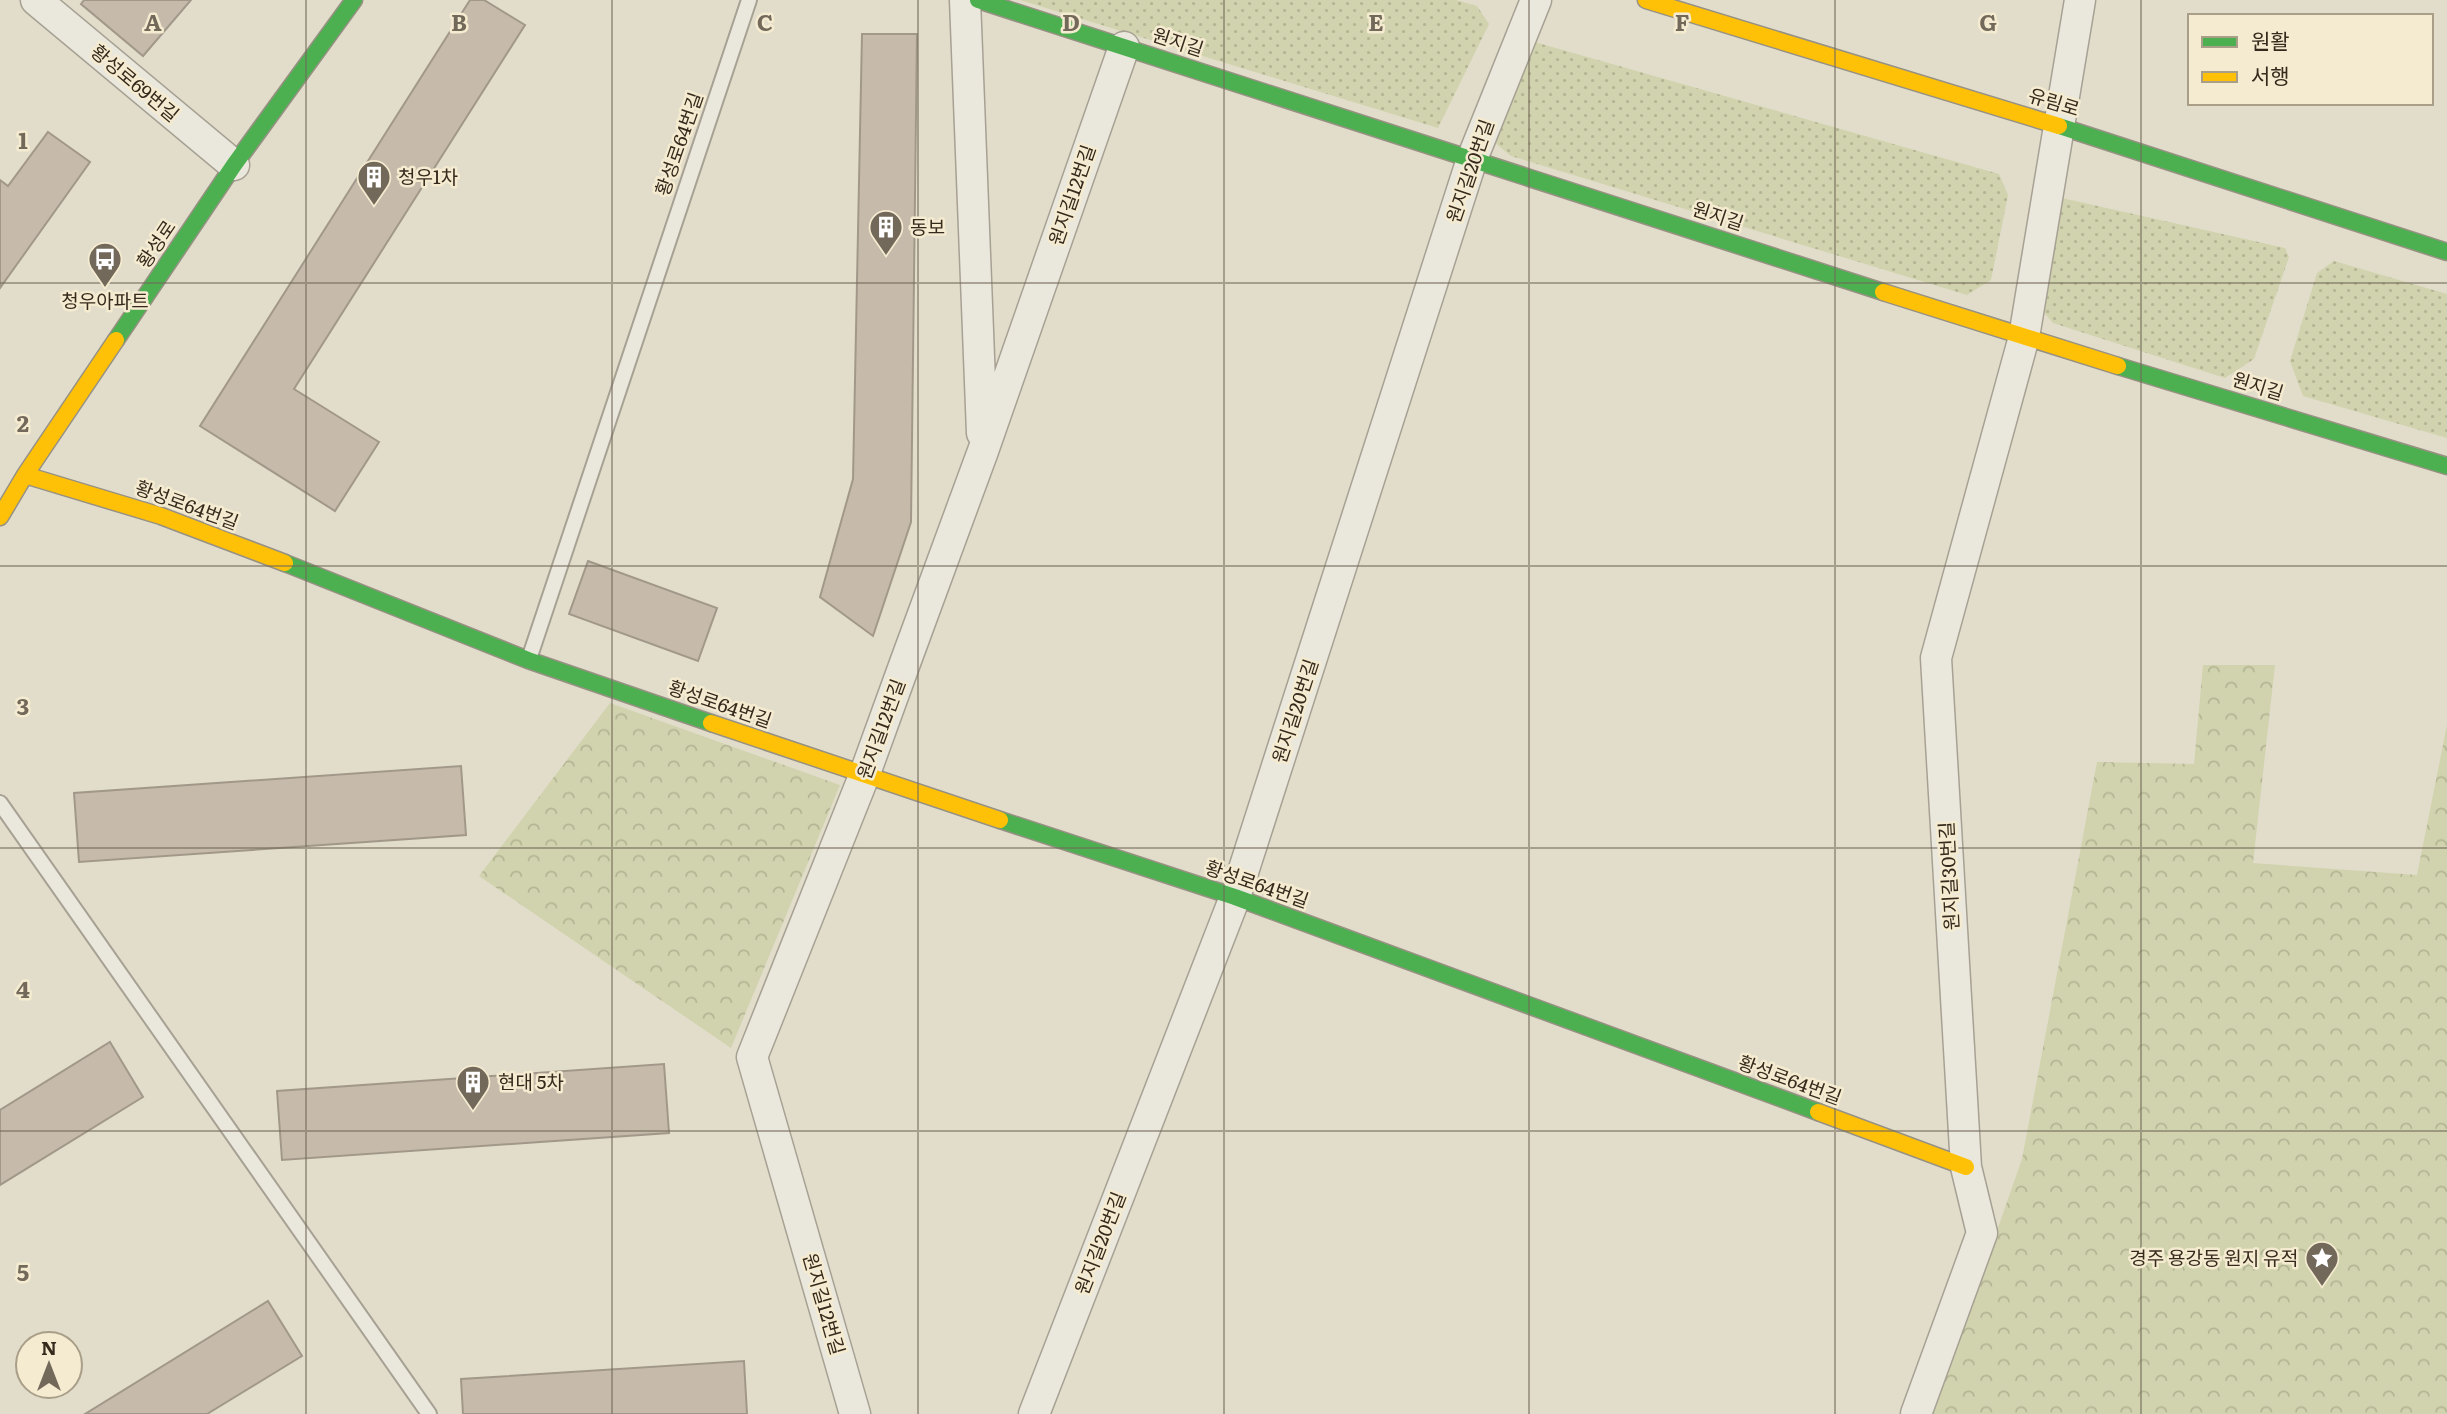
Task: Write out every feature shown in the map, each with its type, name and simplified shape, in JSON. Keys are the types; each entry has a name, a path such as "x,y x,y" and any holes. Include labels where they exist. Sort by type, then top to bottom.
{"street":[{"name":"황성로69번길","path":"36,0 234,165"},
{"name":"황성로","path":"0,517 25,475 234,165 354,0"},
{"path":"964,0 983,451"},
{"name":"원지길","path":"978,0 2024,337 2447,466"},
{"name":"원지길20번길","path":"1034,1414 1235,897 1472,159 1536,0"},
{"name":"유림로","path":"1646,0 2059,125 2447,252"},
{"name":"원지길30번길","path":"1916,1414 1982,1233 1965,1167 1936,658 2024,337 2080,0"},
{"name":"원지길12번길","path":"856,1414 752,1057 864,776 983,451 1124,47"},
{"name":"황성로64번길","path":"25,475 161,516 356,590 528,660 864,776 1235,897 1965,1167"}],"lane":[{"name":"황성로64번길","path":"528,660 749,0"},
{"path":"0,803 429,1414"}],"green space":[{"path":"1020,0 1456,0 1477,6 1489,24 1438,128"},
{"path":"1531,41 1999,174 2008,195 1991,280 1967,295 1511,156 1494,142"},
{"path":"2053,196 2285,248 2289,257 2254,359 2225,378 2053,323 2036,303"},
{"path":"2334,261 2447,294 2447,438 2303,396 2290,361 2317,273"},
{"path":"2203,665 2275,665 2253,863 2417,875 2447,725 2447,1414 1933,1414 2022,1159 2097,762 2194,764"},
{"path":"610,703 840,785 731,1048 479,876"}],"building":[{"path":"84,0 191,0 143,56 81,4"},
{"name":"청우1차","path":"470,0 484,0 525,25 294,389 379,442 335,511 200,426"},
{"name":"동보","path":"862,34 917,34 911,522 873,636 820,597 853,479"},
{"path":"48,132 90,162 0,288 0,180 8,186"},
{"path":"588,561 717,608 698,661 569,614"},
{"path":"461,766 466,835 79,862 74,793"},
{"path":"110,1042 143,1097 0,1185 0,1110"},
{"name":"현대 5차","path":"664,1064 669,1133 282,1160 277,1091"},
{"path":"268,1301 302,1356 207,1414 85,1414"},
{"path":"744,1361 747,1414 463,1414 461,1379"}],"traffic: fast":[{"path":"116,340 234,165 354,0"},
{"path":"978,0 1883,292"},
{"path":"2059,126 2447,252"},
{"path":"2118,366 2447,466"},
{"path":"285,563 528,660 711,723"},
{"path":"1000,820 1235,897 1818,1112"}],"traffic: slow":[{"path":"1646,0 2059,126"},
{"path":"1883,292 2118,366"},
{"path":"0,517 25,475 116,340"},
{"path":"25,475 161,516 285,563"},
{"path":"711,723 1000,820"},
{"path":"1818,1112 1966,1167"}],"place":[{"name":"청우1차","path":"374,207"},
{"name":"동보","path":"886,257"},
{"name":"청우아파트","path":"105,289"},
{"name":"현대 5차","path":"473,1112"},
{"name":"경주 용강동 원지 유적","path":"2322,1288"}]}
